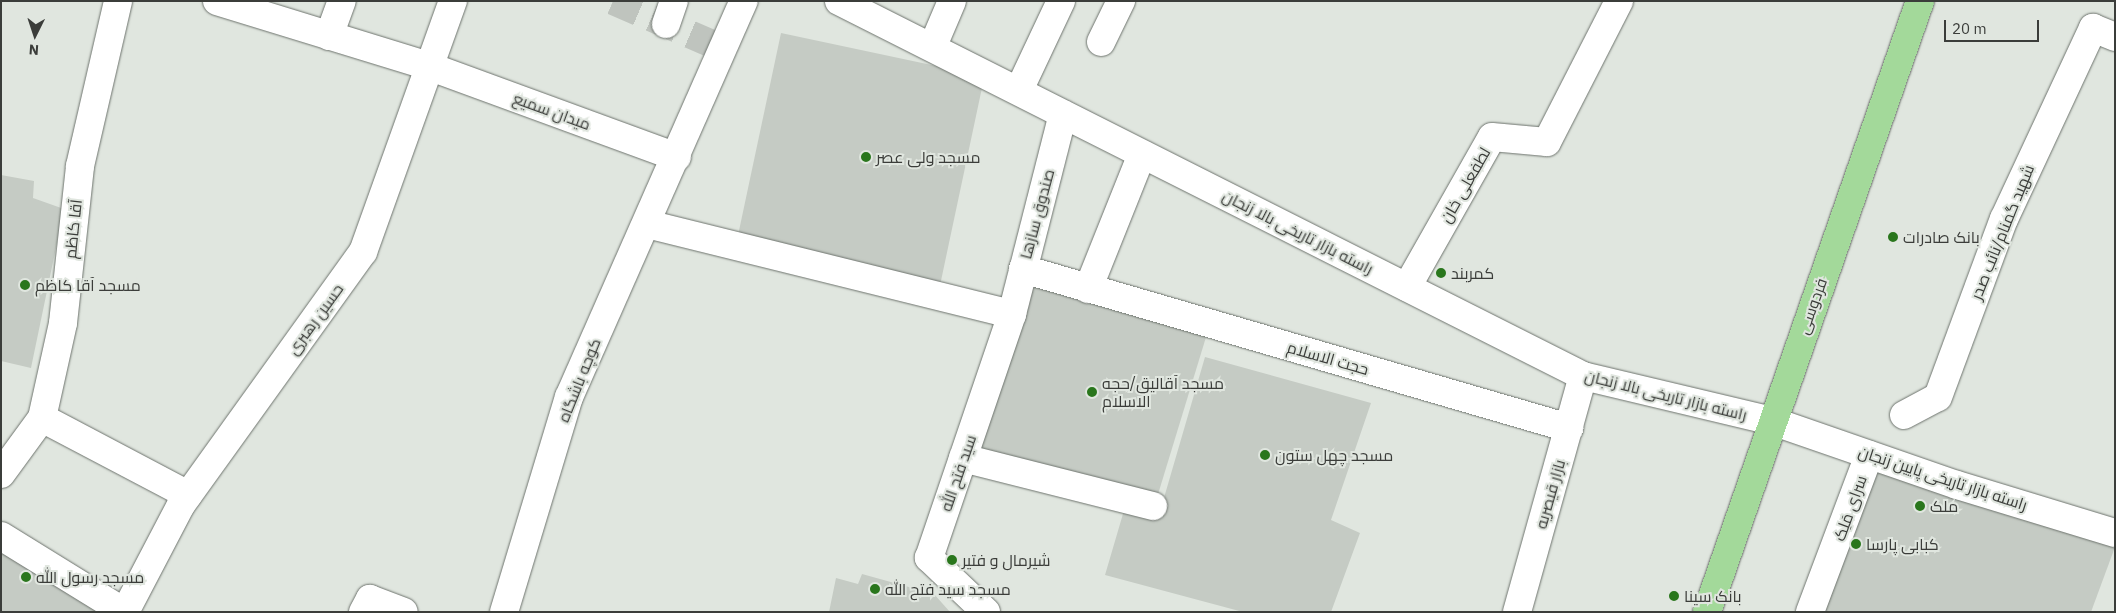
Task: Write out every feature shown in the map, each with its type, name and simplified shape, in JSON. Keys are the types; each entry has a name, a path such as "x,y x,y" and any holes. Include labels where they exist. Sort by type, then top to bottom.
{"main road":[{"name":"فردوسی","path":"1707,612 1920,1"}],"street":[{"name":"آقا کاظم","path":"1,474 42,418 63,323 80,166 118,1"},
{"name":"میدان سمیع","path":"217,1 268,9 329,36 428,66 677,157"},
{"path":"329,36 342,1"},
{"name":"حسین رهبری","path":"125,612 188,495 363,252 428,66 453,1"},
{"name":"کوچه باشگاه","path":"504,612 569,397 677,157 744,1"},
{"name":"راسته بازار تاریخی بالا زنجان","path":"839,1 1584,376 1772,421"},
{"path":"935,41 952,1"},
{"path":"1021,86 1061,1"},
{"path":"1100,42 1121,1"},
{"name":"لطفعلی خان","path":"1407,287 1492,137 1546,142 1619,1"},
{"name":"شهید گمنام/نائب صدر","path":"1904,415 1938,397 2004,219 2093,28 2115,38"},
{"name":"صندوق سازها","path":"1012,314 1064,114"},
{"path":"1088,289 1142,154"},
{"path":"647,224 1012,314"},
{"name":"حجت الاسلام","path":"1023,269 1569,428"},
{"name":"سید فتح الله","path":"986,612 929,558 1012,314"},
{"name":"بازار قیصریه","path":"1517,612 1584,376"},
{"path":"42,418 188,495"},
{"name":"راسته بازار تاریخی پایین زنجان","path":"1772,421 1869,455 2115,533"},
{"name":"سرای مَلِک","path":"1810,612 1869,455"},
{"path":"963,458 1152,506"},
{"path":"1,536 125,612"},
{"path":"363,612 370,599 404,612"}],"building":[{"name":"مسجد ولی عصر","path":"781,33 984,76 941,282 737,238"},
{"name":"مسجد آقا کاظم","path":"1,175 34,181 33,198 64,209 31,368 1,361"},
{"name":"مسجد آقالیق/حجه الاسلام","path":"1032,277 1208,331 1153,510 977,456"},
{"name":"مسجد چهل ستون","path":"1205,357 1371,403 1331,520 1360,533 1331,612 1243,612 1105,575 1125,507 1159,515"},
{"name":"ملک","path":"1866,464 2115,547 2091,612 1809,612"},
{"name":"مسجد رسول الله","path":"1,549 98,612 1,612"},
{"name":"مسجد سید فتح الله","path":"862,574 934,594 950,612 829,612 836,578 858,584"}],"tunnel":[{"path":"613,1 724,49"}],"place":[{"name":"مسجد ولی عصر","path":"866,157"},
{"name":"بانک صادرات","path":"1893,237"},
{"name":"کمربند","path":"1441,273"},
{"name":"مسجد آقا کاظم","path":"25,285"},
{"name":"مسجد آقالیق/حجه الاسلام","path":"1092,392"},
{"name":"مسجد چهل ستون","path":"1265,455"},
{"name":"ملک","path":"1920,506"},
{"name":"کبابی پارسا","path":"1856,544"},
{"name":"شیرمال و فتیر","path":"952,560"},
{"name":"مسجد رسول الله","path":"26,577"},
{"name":"مسجد سید فتح الله","path":"875,589"},
{"name":"بانک سینا","path":"1674,596"}]}
